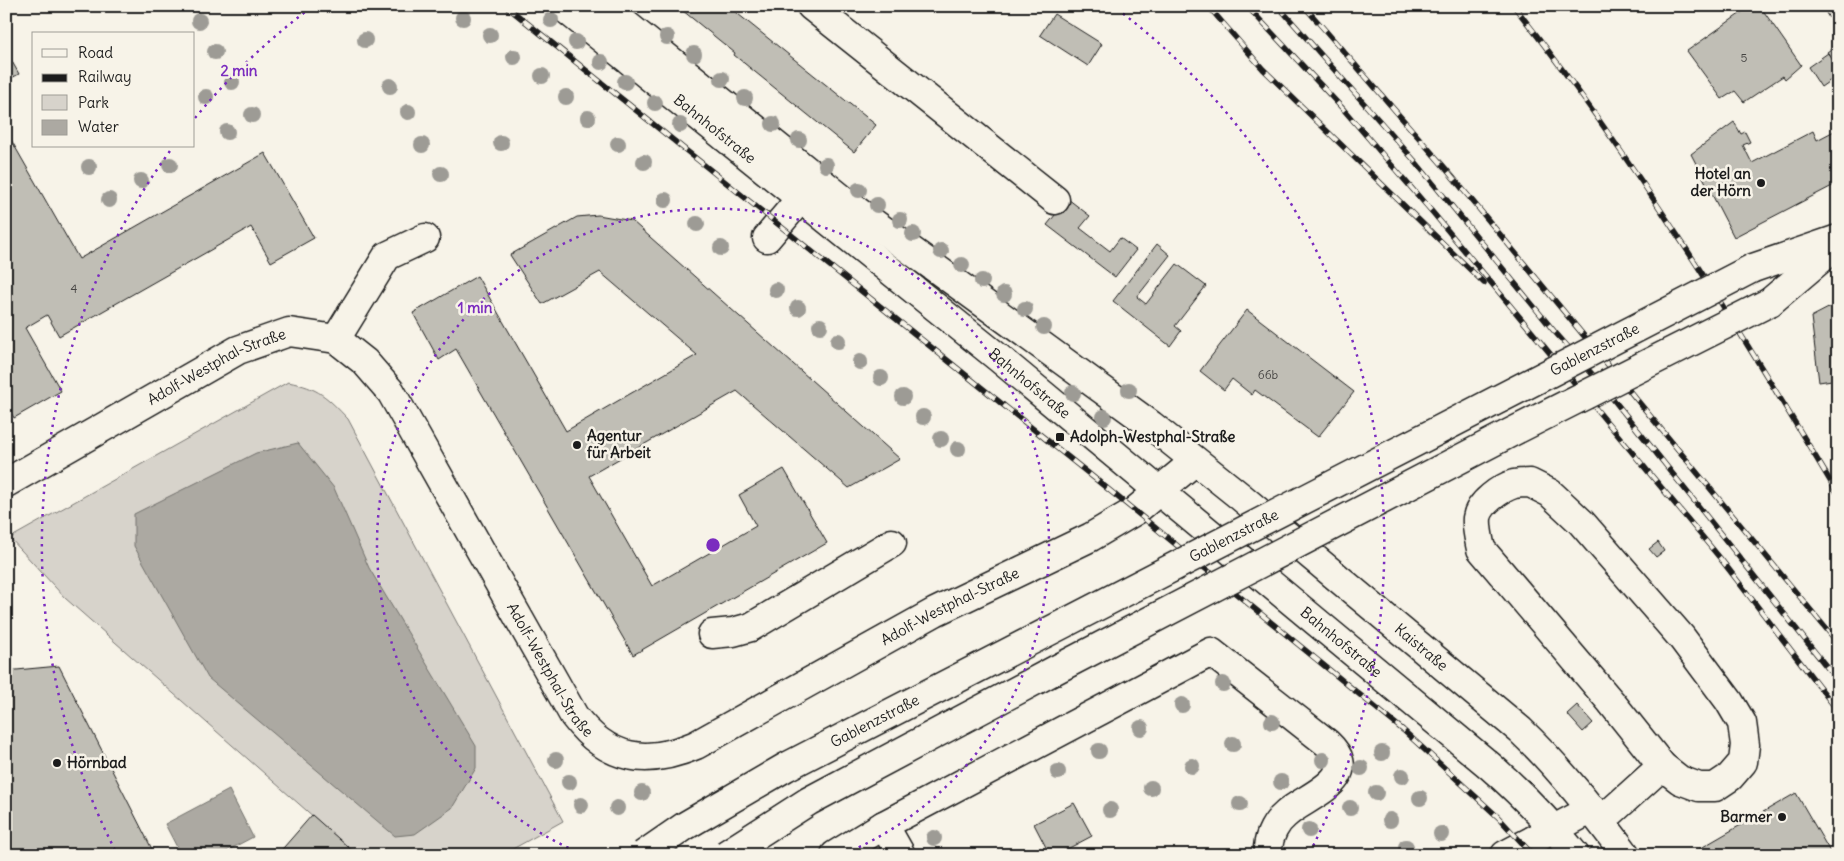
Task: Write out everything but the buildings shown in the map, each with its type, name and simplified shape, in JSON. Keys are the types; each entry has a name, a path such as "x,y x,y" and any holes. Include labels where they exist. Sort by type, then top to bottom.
{"main road":[{"name":"Bahnhofstraße","path":"562,6 1008,365 1514,787 1555,830"},
{"name":"Bahnhofstraße","path":"603,6 857,210 1072,367 1195,461"},
{"path":"812,6 1055,200"},
{"path":"767,238 801,198"},
{"path":"336,339 387,256 425,238"},
{"name":"Gablenzstraße","path":"643,855 685,826 795,762 1753,268 1838,239"},
{"path":"725,855 809,801 1057,669 1510,433 1770,302 1838,244"},
{"name":"Adolf-Westphal-Straße","path":"6,483 238,350 289,332 336,339 365,362 391,392 574,716 598,741 615,751 634,757 645,758 665,756 696,745 935,612 1091,537 1135,511 1195,461"},
{"name":"Kaistraße","path":"1195,461 1520,730 1539,748 1596,815 1626,855"},
{"path":"1530,483 1550,493 1581,522 1682,638 1729,701 1742,723 1745,744 1744,762 1730,777 1715,787 1699,787 1680,780 1662,766 1611,702 1481,549 1477,531 1477,516 1481,508 1498,492 1514,484 1530,483"},
{"path":"712,634 733,632 751,626 892,543"},
{"path":"835,855 884,824 1212,652 1328,743 1338,757 1339,768 1334,781 1326,790 1296,806 1284,815 1273,831 1268,848"},
{"path":"1505,855 1555,830 1596,815 1662,766"},
{"path":"884,824 901,855"},
{"path":"1555,830 1575,855"}],"green space":[{"path":"288,382 308,387 322,394 348,419 563,821 502,855 357,855 65,598 10,538"}],"water":[{"path":"298,443 334,488 369,568 476,746 476,768 452,808 415,834 395,836 208,678 134,546 134,514 256,453"},
{"path":"229,790 253,837 219,855 181,855 165,824"}],"railway":[{"path":"506,6 1103,485 1403,730 1498,817 1533,855"},
{"path":"1208,6 1263,69 1484,283"},
{"path":"1247,6 1344,110 1434,214 1720,558 1838,711"},
{"path":"1278,6 1414,160 1554,331 1601,384 1838,681"},
{"path":"1304,6 1446,169 1838,643"},
{"path":"1514,6 1602,124 1684,245 1838,494"}],"place":[{"name":"Hotel an der Hörn","path":"1761,183"},
{"name":"Adolph-Westphal-Straße","path":"1060,437"},
{"name":"Agentur für Arbeit","path":"577,445"},
{"name":"Hörnbad","path":"57,763"},
{"name":"Barmer","path":"1782,817"}]}
